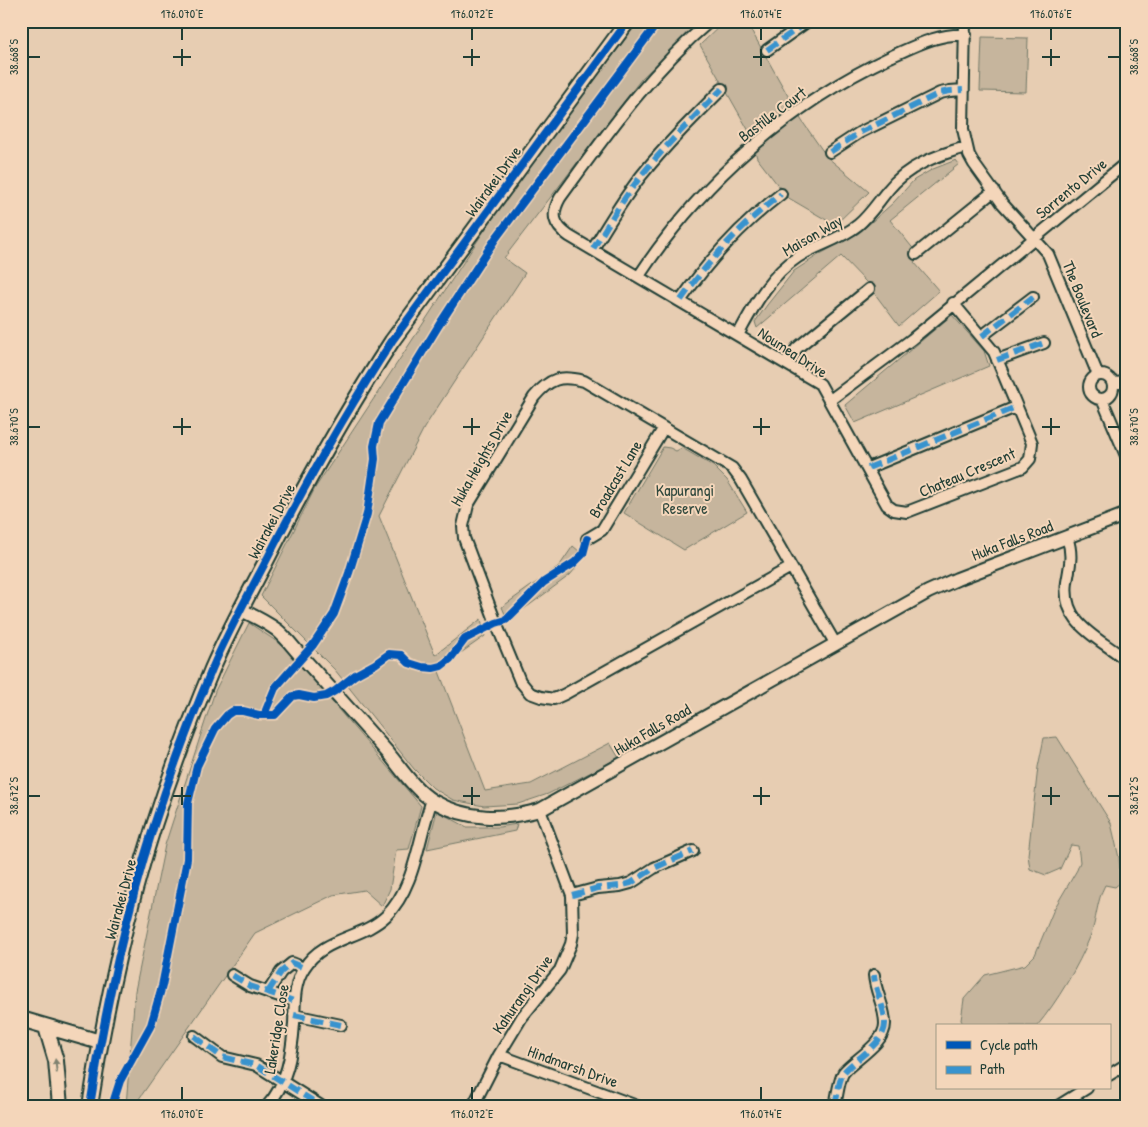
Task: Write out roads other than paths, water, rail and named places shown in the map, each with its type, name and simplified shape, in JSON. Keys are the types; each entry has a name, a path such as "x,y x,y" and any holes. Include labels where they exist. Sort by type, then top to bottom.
{"main road":[{"name":"Wairakei Drive","path":"90,1106 100,1042 135,889 165,793 213,667 241,610 317,464 373,370 409,318 628,21"},
{"path":"21,1019 100,1042"},
{"path":"46,1027 56,1060 60,1106"}],"street":[{"name":"Noumea Drive","path":"710,21 647,84 618,119 556,205 554,221 569,236 820,384 830,400 912,339 1034,237"},
{"path":"767,50 808,21"},
{"path":"966,21 963,90 963,129 966,147 974,164 994,191 1034,237"},
{"name":"Bastille Court","path":"639,276 654,253 703,194 730,166 791,116 835,86 873,65 936,37 947,35 966,36"},
{"path":"593,249 641,176 722,89"},
{"path":"830,152 859,133 940,93 950,90 963,90"},
{"name":"Maison Way","path":"738,335 762,293 775,276 787,265 799,256 847,234 875,208 889,189 918,165 966,147"},
{"name":"Sorrento Drive","path":"1034,237 1127,162"},
{"path":"916,254 994,191"},
{"path":"680,300 720,249 760,210 781,194"},
{"name":"The Boulevard","path":"1034,237 1048,254 1098,375"},
{"path":"786,363 797,348 868,289"},
{"path":"982,336 1033,297"},
{"name":"Chateau Crescent","path":"830,400 888,505 894,510 907,512 1024,467 1030,459 1032,443 994,352 953,303"},
{"path":"997,360 1044,343"},
{"path":"1098,375 1107,376 1112,382 1113,387 1110,395 1102,399 1094,398 1089,391 1089,383 1094,376 1098,375"},
{"name":"Huka Heights Drive","path":"791,568 554,699 530,693 520,681 464,538 463,526 468,505 534,397 544,385 558,378 569,377 584,380 663,429 732,468 741,480 835,643"},
{"path":"1112,382 1127,380"},
{"path":"1102,399 1127,458"},
{"path":"868,468 1016,407"},
{"name":"Broadcast Lane","path":"587,539 602,530 663,429"},
{"name":"Huka Falls Road","path":"241,610 265,622 279,632 334,692 415,786 432,800 452,809 476,816 516,816 540,810 835,643 957,579 1127,514"},
{"path":"1068,537 1072,549 1072,562 1066,598 1072,613 1081,627 1127,661"},
{"name":"Lakeridge Close","path":"267,1106 274,1098 283,1081 290,1051 294,1000 297,984 304,968 316,954 330,943 369,927 385,917 394,906 408,884 432,800"},
{"name":"Kahurangi Drive","path":"473,1106 499,1055 522,1017 560,970 568,954 573,934 572,895 540,810"},
{"path":"572,895 598,888 631,883 654,868 693,851"},
{"path":"268,992 280,972 292,963 304,968"},
{"path":"232,975 250,986 294,1000"},
{"path":"836,1106 843,1074 880,1037 886,1025 883,1004 876,987 874,975"},
{"path":"294,1015 341,1024"},
{"path":"194,1036 222,1057 256,1065 321,1106"},
{"name":"Hindmarsh Drive","path":"499,1055 637,1106"},
{"path":"1110,1074 1127,1064"},
{"path":"1058,1106 1084,1090"}],"park label":[{"name":"Kapurangi Reserve","path":"685,499"}]}
